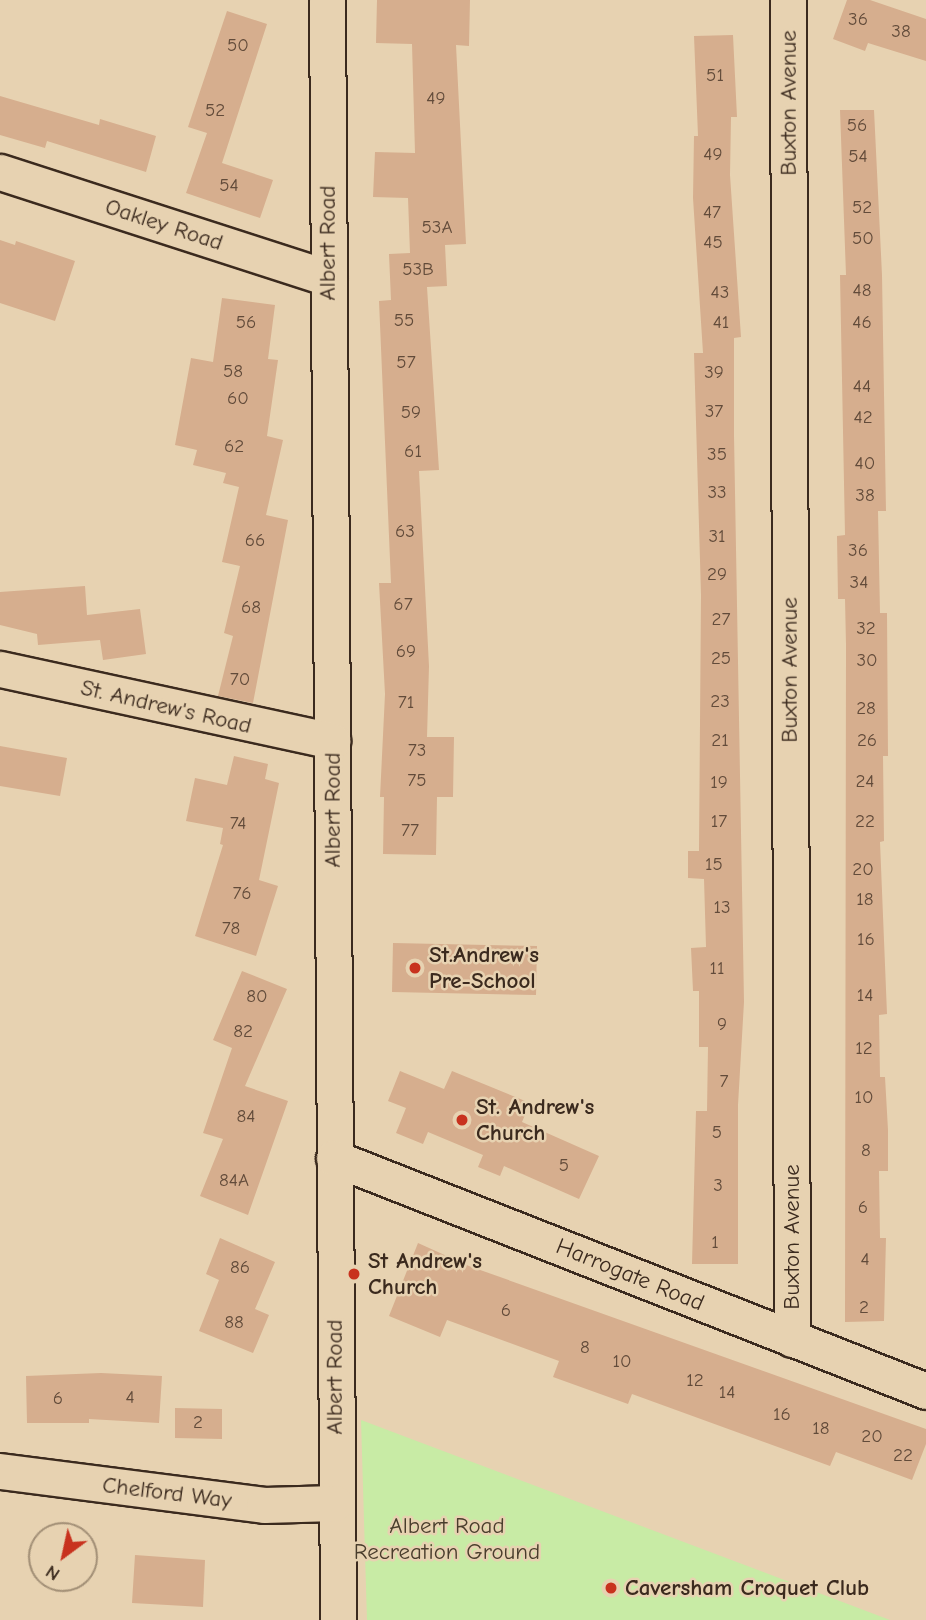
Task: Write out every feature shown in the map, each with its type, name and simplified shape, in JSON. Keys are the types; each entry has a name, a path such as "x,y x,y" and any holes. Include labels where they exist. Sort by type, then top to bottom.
{"street":[{"name":"Albert Road","path":"327,0 335,1503 338,1620"},
{"name":"Buxton Avenue","path":"788,0 792,1339"},
{"name":"Oakley Road","path":"0,172 328,278"},
{"name":"St. Andrew's Road","path":"0,669 274,732 332,741"},
{"name":"Harrogate Road","path":"334,1158 926,1391"},
{"name":"Chelford Way","path":"0,1471 264,1505 335,1503"}],"green space":[{"name":"Albert Road Recreation Ground","path":"361,1420 890,1620 367,1620"}],"building":[{"path":"377,0 470,0 469,46 456,45 466,244 445,245 447,286 427,287 439,470 419,471 429,666 427,737 454,737 453,797 437,797 436,855 383,854 384,797 380,797 385,694 379,583 391,583 379,301 391,300 389,254 410,253 408,198 373,197 375,152 415,153 412,44 376,43"},
{"path":"847,0 870,0 926,19 926,61 868,43 865,51 833,39"},
{"path":"227,11 267,24 222,163 273,180 260,218 186,193 207,133 188,127"},
{"path":"733,35 737,117 731,117 730,175 741,337 734,338 734,435 744,1002 738,1105 738,1264 692,1264 696,1111 707,1111 708,1047 699,1047 699,991 693,991 691,948 706,947 704,879 688,878 688,851 699,851 701,595 694,353 703,353 693,198 694,136 698,136 694,36"},
{"path":"0,96 99,125 100,119 156,136 146,172 47,141 45,148 0,135"},
{"path":"840,110 874,110 882,275 886,511 878,511 880,613 887,613 888,756 883,756 884,841 880,842 887,1014 879,1015 880,1077 885,1077 888,1130 888,1171 879,1171 880,1238 886,1238 884,1321 845,1322 846,645 845,599 838,599 837,536 845,535 840,275 846,275"},
{"path":"0,240 15,245 16,241 75,261 55,321 0,303"},
{"path":"222,298 275,305 268,359 278,360 267,436 283,440 266,515 288,520 253,703 218,696 233,636 224,633 240,566 222,562 239,487 223,483 226,473 193,465 197,450 175,445 191,358 213,362"},
{"path":"85,586 87,615 140,609 146,654 103,660 100,640 38,645 37,634 0,625 0,592"},
{"path":"0,746 67,758 60,796 0,786"},
{"path":"234,756 268,764 265,779 279,783 259,880 278,886 256,956 195,936 223,845 220,844 223,828 186,821 195,778 227,785"},
{"path":"393,943 537,946 536,995 392,992"},
{"path":"242,971 287,989 245,1086 288,1101 248,1215 200,1196 223,1139 203,1133 232,1048 213,1040"},
{"name":"St. Andrew's Church","path":"400,1071 444,1089 452,1071 530,1103 522,1122 599,1156 579,1199 504,1166 500,1176 478,1167 483,1155 428,1132 423,1144 396,1133 406,1108 388,1101"},
{"path":"220,1238 275,1262 255,1309 269,1315 253,1353 199,1331 219,1280 206,1274"},
{"path":"418,1243 469,1266 926,1429 926,1444 912,1480 836,1452 830,1466 632,1394 628,1404 553,1377 559,1361 447,1320 440,1337 389,1316"},
{"path":"101,1373 162,1376 159,1423 89,1419 89,1423 27,1423 26,1376"},
{"path":"175,1408 222,1409 222,1439 175,1438"},
{"path":"135,1555 205,1560 203,1607 132,1603"}],"place":[{"name":"St.Andrew's Pre-School","path":"415,968"},
{"name":"St. Andrew's Church","path":"462,1120"},
{"name":"St Andrew's Church","path":"354,1274"},
{"name":"Caversham Croquet Club","path":"611,1588"}]}
